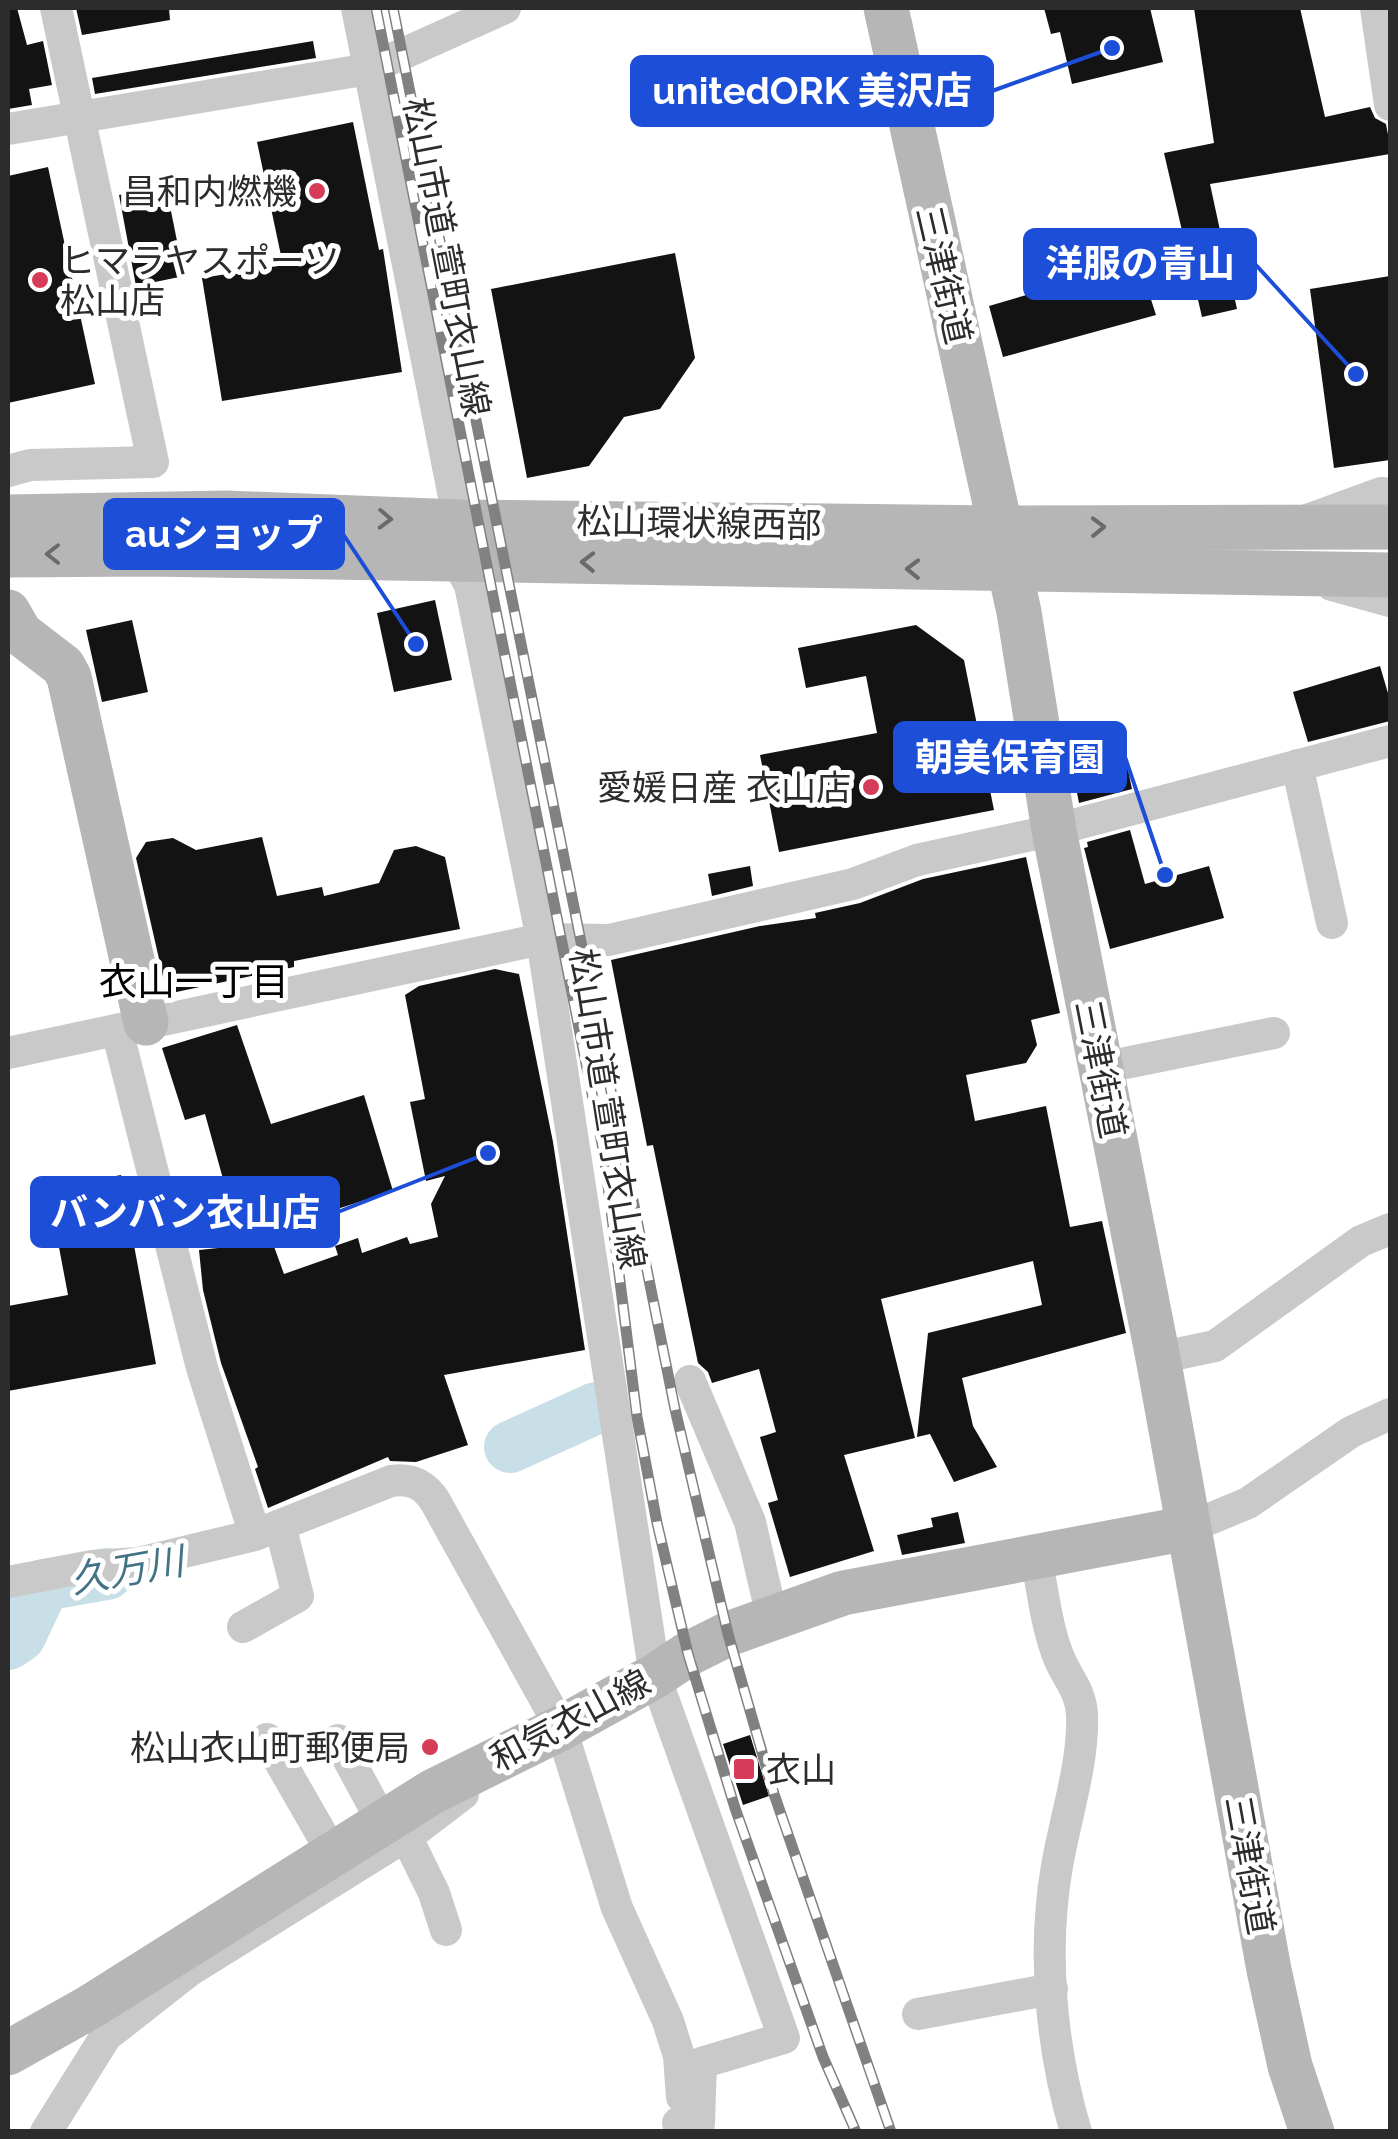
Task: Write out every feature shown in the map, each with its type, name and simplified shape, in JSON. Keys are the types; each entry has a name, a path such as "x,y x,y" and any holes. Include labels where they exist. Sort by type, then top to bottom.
{"street":[{"path":"8,471 30,465 153,462 56,8"},
{"name":"松山市道 萱町衣山線","path":"357,8 458,541 542,939 656,1676 784,2038 701,2062 699,2124 677,2129"},
{"path":"8,129 369,69 506,8"},
{"name":"三津街道","path":"886,8 1011,571 1054,830 1158,1358 1270,1970 1290,2066 1312,2132"},
{"path":"1376,8 1387,54 1390,104"},
{"path":"1293,524 1390,494"},
{"name":"松山環状線西部","path":"8,517 226,513 458,541 1011,571 1390,575"},
{"name":"松山環状線西部","path":"8,554 148,554 458,541 1000,528 1293,524 1390,527"},
{"path":"1297,575 1390,602"},
{"path":"8,612 20,633 63,666 70,677 131,1027 202,1368 298,1596 243,1627"},
{"path":"8,1054 542,939 608,940 853,884 917,860 1054,830 1390,741"},
{"path":"1297,765 1332,923"},
{"path":"1101,1068 1274,1034"},
{"path":"1158,1358 1215,1346 1361,1241 1390,1229"},
{"path":"690,1381 750,1522 772,1617"},
{"path":"1188,1528 1248,1503 1351,1432 1390,1414"},
{"path":"8,1582 92,1566 138,1563 268,1530 391,1481 404,1480 422,1486 435,1500 561,1728 617,1908 668,2021 679,2056 684,2088 677,2129"},
{"name":"和気衣山線","path":"8,2053 90,2007 333,1854 395,1829 432,1792 561,1728 688,1654 772,1617 843,1593 1188,1528"},
{"path":"1036,1556 1056,1651 1075,1682 1082,1714 1079,1760 1049,1918 1052,1989 1076,2132"},
{"path":"267,1739 333,1854"},
{"path":"338,1740 434,1893 446,1930"},
{"path":"46,2132 106,2036 188,1971 395,1829"},
{"path":"918,2014 1052,1989"}],"building":[{"path":"8,8 17,8 27,45 43,41 52,85 29,89 32,105 8,109"},
{"path":"76,8 169,8 170,20 82,35"},
{"path":"1044,8 1150,8 1163,62 1072,84 1060,32 1051,34"},
{"path":"1194,8 1300,8 1325,117 1370,107 1375,118 1386,124 1390,145 1390,154 1210,184 1237,309 1202,317 1164,153 1214,143"},
{"path":"313,41 316,58 95,94 92,78"},
{"path":"353,122 379,250 383,249 402,372 222,401 202,278 283,265 257,142"},
{"name":"ヒマラヤスポーツ 松山店","path":"48,167 95,384 8,403 8,176"},
{"path":"166,186 184,276 136,286 119,195"},
{"path":"675,253 695,358 660,409 624,417 589,466 527,478 491,289"},
{"path":"1139,262 1156,315 1003,357 989,306"},
{"path":"1390,276 1390,460 1334,468 1310,289"},
{"path":"435,600 452,680 394,692 377,613"},
{"path":"132,620 148,692 102,702 86,630"},
{"path":"916,625 964,660 994,810 779,852 760,755 877,733 866,676 806,688 798,648"},
{"path":"1380,666 1390,700 1390,721 1308,742 1293,692"},
{"path":"1124,751 1132,789 1079,803 1071,762"},
{"path":"1130,830 1145,884 1209,866 1224,918 1110,949 1084,848 1088,847 1087,842"},
{"path":"262,837 277,896 322,887 324,896 379,883 394,850 416,846 445,857 460,929 294,961 294,967 167,994 136,858 146,842 173,838 196,850"},
{"path":"1026,857 1060,1013 1031,1020 1037,1045 1026,1063 966,1075 975,1121 1046,1106 1070,1227 1102,1221 1126,1333 962,1378 973,1426 997,1467 954,1482 930,1434 917,1437 928,1333 1042,1305 1033,1261 881,1299 915,1438 844,1455 874,1551 790,1577 768,1503 778,1500 760,1437 776,1432 759,1369 712,1383 708,1372 698,1363 653,1145 647,1146 611,960 760,926 816,918 815,913 860,903 923,879"},
{"path":"750,866 753,886 712,896 708,874"},
{"path":"495,969 519,974 553,1142 585,1350 444,1375 468,1445 416,1462 390,1461 388,1457 268,1508 255,1469 258,1467 221,1363 203,1290 199,1250 218,1248 203,1192 225,1186 205,1114 185,1120 162,1048 237,1025 271,1124 364,1095 393,1191 328,1212 323,1198 263,1216 284,1274 338,1255 335,1246 358,1238 362,1253 407,1237 410,1244 438,1237 431,1204 445,1176 426,1181 410,1102 425,1099 405,995 419,986"},
{"path":"121,1175 156,1364 8,1391 8,1306 68,1295 48,1189"},
{"path":"958,1512 965,1543 902,1555 897,1535 933,1527 931,1518"},
{"path":"750,1735 769,1796 743,1805 723,1744"}],"waterway":[{"name":"久万川","path":"510,1447 596,1408"},
{"name":"久万川","path":"8,1644 20,1636 44,1585 107,1574"}],"railway":[{"path":"376,8 604,1154 637,1417 657,1523 688,1654 735,1808 823,2057 856,2132"},
{"path":"393,8 675,1409 728,1634 774,1794 891,2132"}],"place":[{"name":"unitedORK 美沢店","path":"1112,48"},
{"name":"昌和内燃機","path":"317,191"},
{"name":"ヒマラヤスポーツ 松山店","path":"40,280"},
{"name":"洋服の青山","path":"1356,374"},
{"name":"auショップ","path":"416,644"},
{"name":"愛媛日産 衣山店","path":"871,787"},
{"name":"朝美保育園","path":"1165,875"},
{"name":"バンバン衣山店","path":"488,1153"},
{"name":"松山衣山町郵便局","path":"430,1747"},
{"name":"衣山","path":"744,1769"}],"district":[{"name":"衣山一丁目","path":"194,981"}]}
